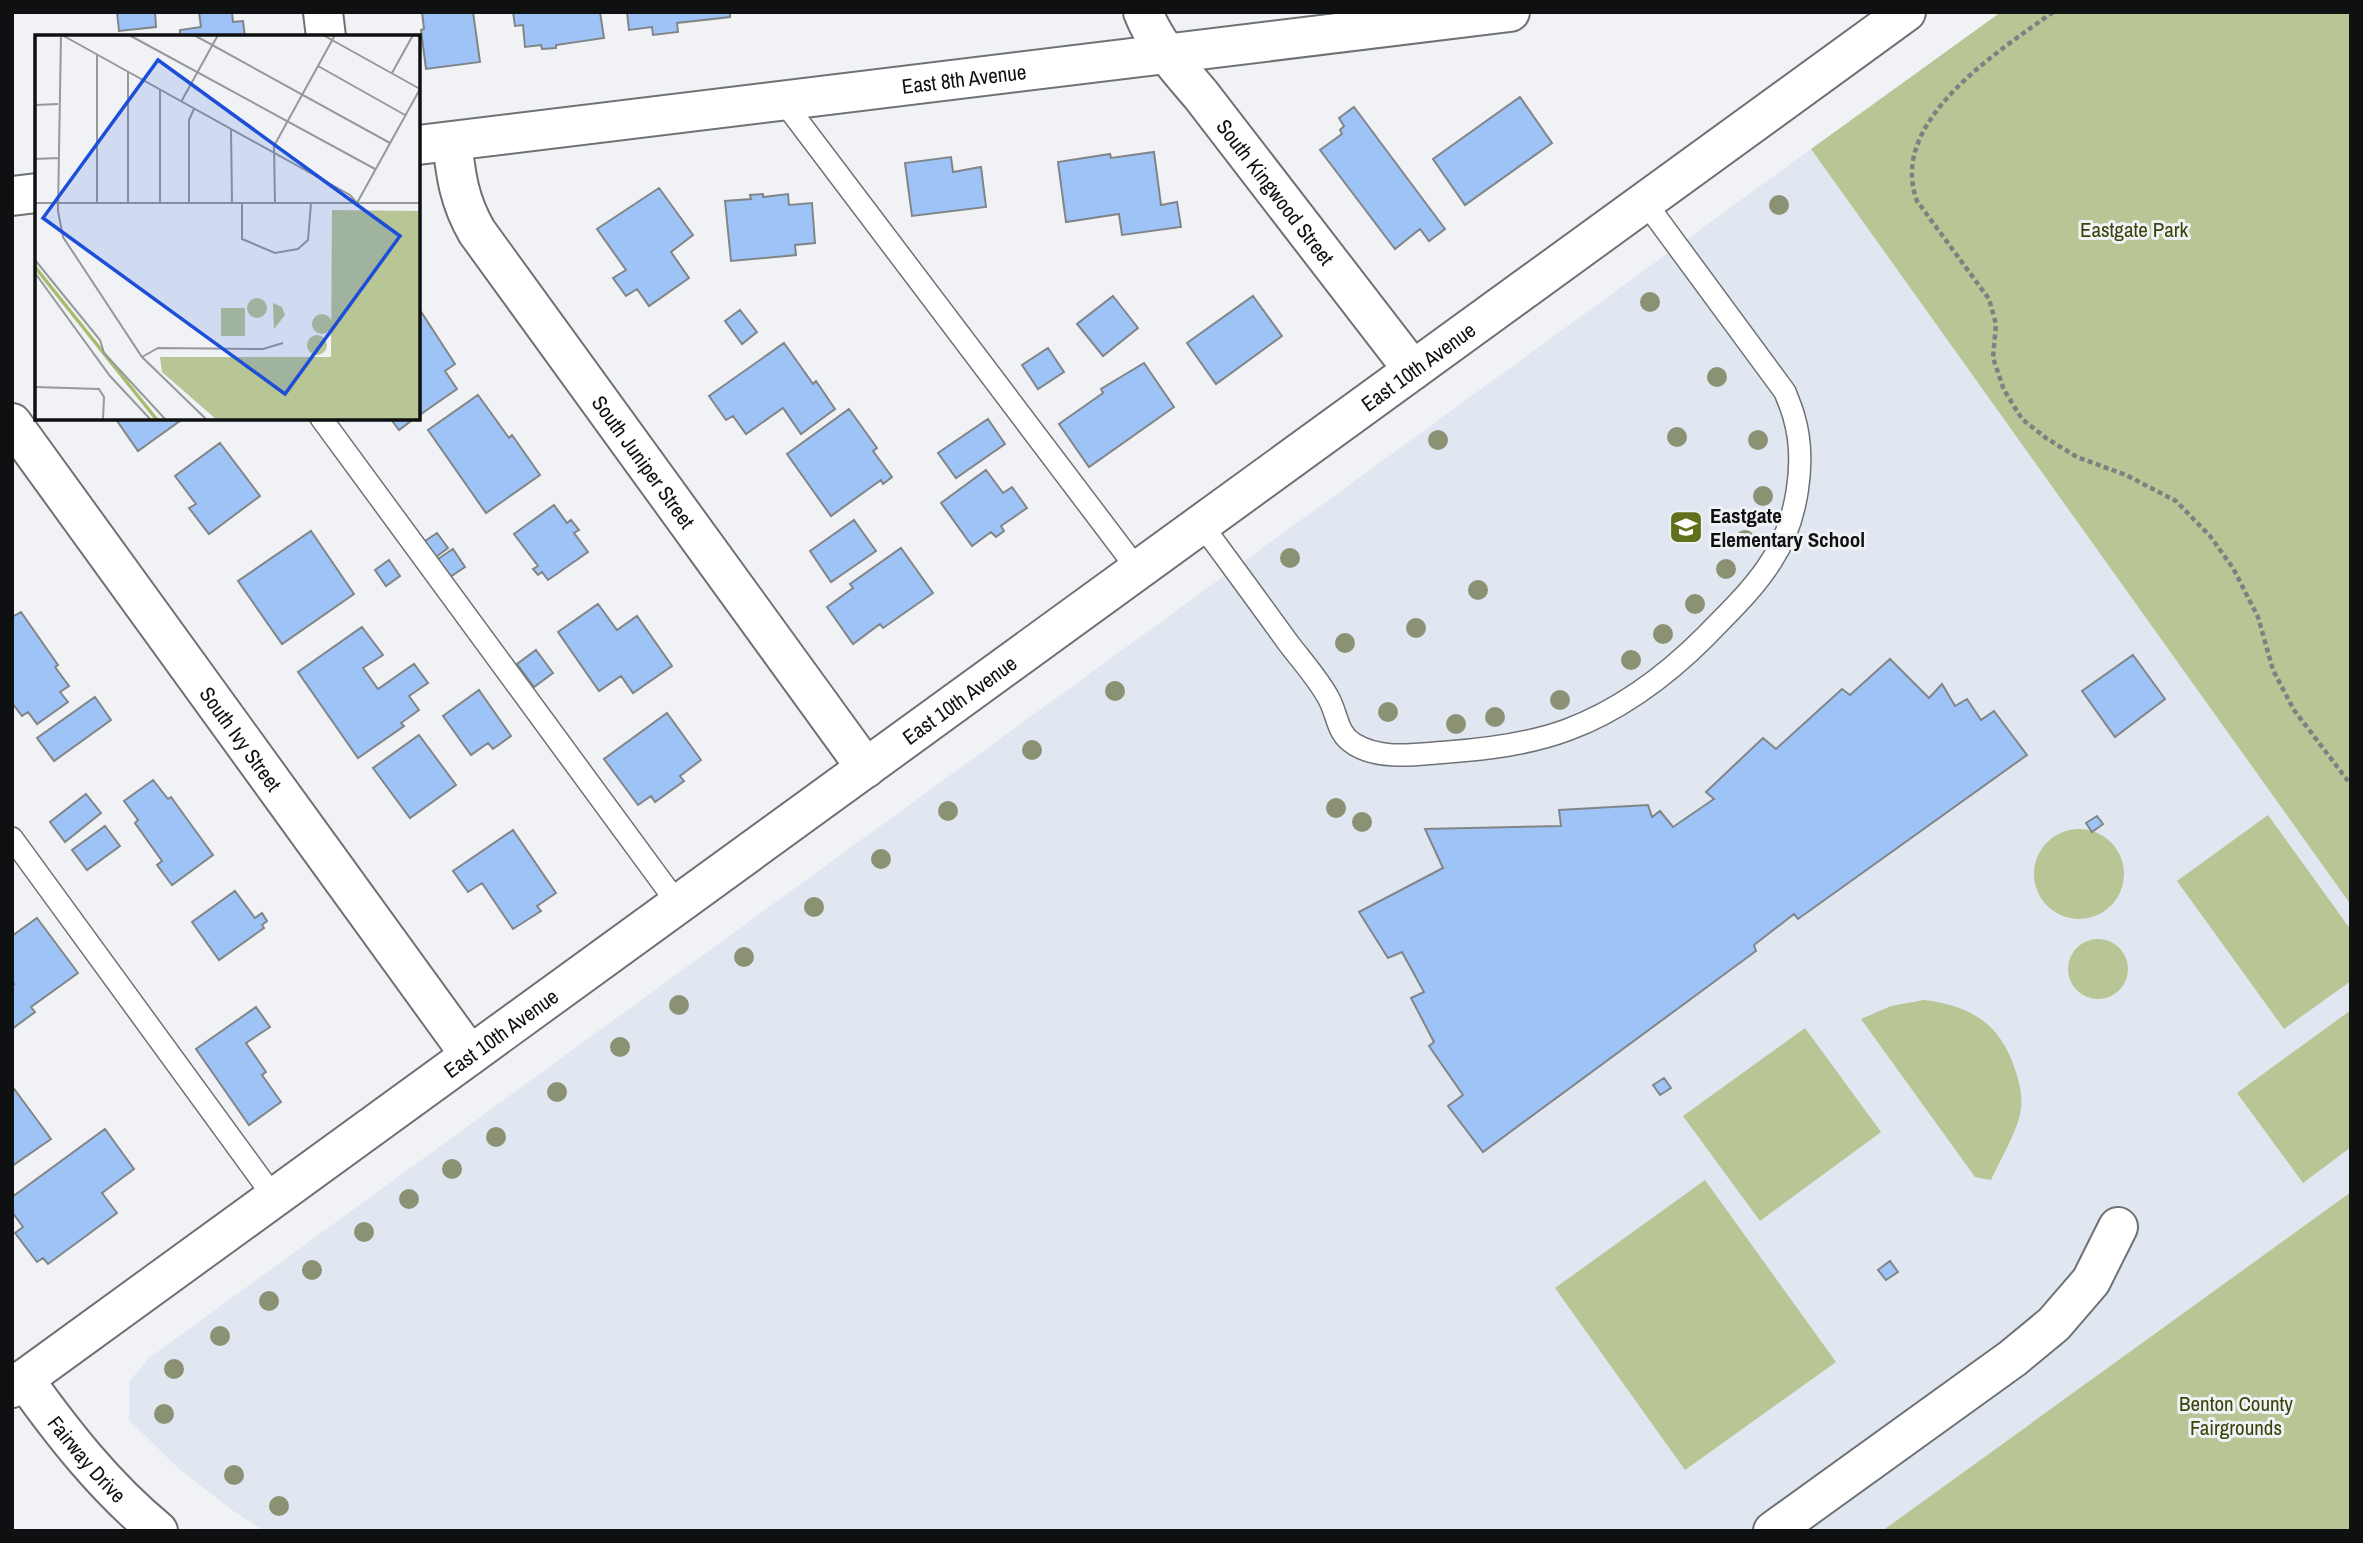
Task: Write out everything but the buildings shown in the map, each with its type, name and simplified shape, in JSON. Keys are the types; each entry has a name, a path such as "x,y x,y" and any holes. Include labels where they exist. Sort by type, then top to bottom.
{"street":[{"path":"323,12 326,35"},
{"name":"South Kingwood Street","path":"1143,12 1150,30 1166,55 1201,95 1413,370"},
{"name":"East 8th Avenue","path":"435,144 1510,12"},
{"name":"East 10th Avenue","path":"16,1377 274,1197 1906,12"},
{"name":"South Juniper Street","path":"435,144 477,232 866,768"},
{"path":"12,196 35,193"},
{"name":"South Ivy Street","path":"12,423 470,1055"},
{"path":"1773,1531 2013,1358 2054,1324 2091,1281 2118,1227"},
{"name":"Fairway Drive","path":"16,1377 103,1480 159,1531"}],"lane":[{"path":"783,101 1138,570"},
{"path":"1202,524 1329,699 1342,733 1353,744 1371,752 1388,755 1477,750 1522,743 1566,731 1607,713 1644,691 1680,662 1760,579 1774,558 1789,522 1795,502 1798,474 1795,418 1785,392 1645,202"},
{"path":"322,420 678,904"},
{"path":"12,838 274,1197"}],"path":[{"path":"2053,12 1952,91 1926,128 1912,157 1911,185 1917,201 1989,299 1996,324 1993,358 2004,390 2022,419 2077,457 2126,475 2176,501 2210,536 2233,568 2258,617 2273,670 2294,710 2351,785"}],"shaded area":[{"name":"Eastgate Elementary School","path":"1811,149 2351,905 2351,1192 1882,1531 265,1531 236,1513 179,1469 129,1420 129,1382 149,1358"}],"green space":[{"name":"Eastgate Park","path":"2001,12 2351,12 2351,905 1811,149"},
{"path":"2268,815 2351,930 2351,981 2284,1029 2177,881"},
{"path":"2079,829 2096,833 2111,842 2120,857 2124,874 2120,891 2111,906 2096,915 2079,919 2062,915 2047,906 2038,891 2034,874 2038,857 2047,842 2062,833"},
{"path":"2098,939 2119,948 2128,969 2119,990 2098,999 2077,990 2068,969 2077,948"},
{"path":"1924,1000 1953,1006 1978,1017 1997,1035 2012,1061 2020,1085 2021,1109 2013,1136 1991,1180 1975,1177 1861,1019 1891,1006"},
{"path":"2351,1010 2351,1147 2303,1183 2237,1093"},
{"path":"1805,1028 1881,1132 1760,1221 1683,1116"},
{"path":"1705,1180 1836,1362 1685,1470 1555,1288"},
{"name":"Benton County Fairgrounds","path":"2351,1192 2351,1531 1882,1531"}],"place":[{"name":"Eastgate Elementary School","path":"1686,527"}]}
